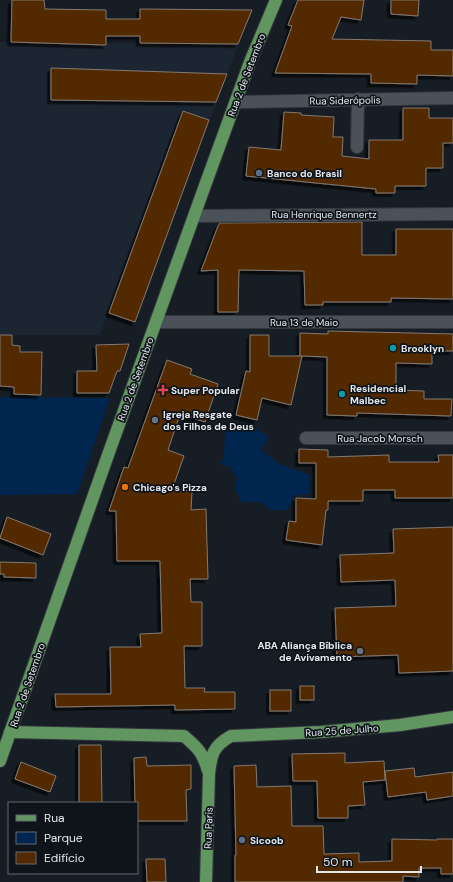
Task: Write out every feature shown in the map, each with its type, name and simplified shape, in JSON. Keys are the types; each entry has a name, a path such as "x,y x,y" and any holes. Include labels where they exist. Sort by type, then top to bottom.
{"main road":[{"name":"Rua 2 de Setembro","path":"0,761 194,216 250,62 276,0"},
{"name":"Rua 25 de Julho","path":"231,736 321,732 400,725 453,717"},
{"name":"Rua Paris","path":"10,732 184,736 197,747 205,762 209,774"},
{"name":"Rua Paris","path":"206,882 209,774 211,758 215,749 222,741 231,736"}],"street":[{"name":"Rua Siderópolis","path":"236,102 453,98"},
{"path":"357,147 358,99"},
{"name":"Rua Henrique Bennertz","path":"194,216 453,214"},
{"name":"Rua 13 de Maio","path":"156,322 453,322"},
{"name":"Rua Jacob Morsch","path":"306,438 453,438"}],"shaded area":[{"path":"0,42 238,45 210,120 182,110 100,335 0,335"}],"green space":[{"path":"0,397 110,398 77,494 0,495"},
{"path":"247,422 269,437 261,450 280,464 310,475 309,494 293,496 288,510 271,510 259,502 241,502 235,489 237,478 229,466 221,465 224,455 225,432"}],"building":[{"path":"12,0 44,0 45,9 106,10 106,19 140,19 140,9 252,10 238,44 140,43 140,36 106,36 106,45 11,42"},
{"path":"298,0 364,0 361,20 341,17 332,39 431,41 431,50 453,50 453,76 417,75 417,84 371,83 371,74 275,73 292,26 288,25"},
{"path":"391,0 419,0 418,16 391,14"},
{"path":"51,68 227,74 216,102 51,100"},
{"path":"403,108 429,108 429,118 453,118 453,143 443,143 443,168 426,168 426,186 395,186 395,193 376,193 376,189 246,176 249,147 281,150 284,112 301,113 301,115 334,117 333,137 343,137 342,156 369,159 369,140 403,140"},
{"path":"183,111 209,120 135,322 109,313"},
{"path":"362,222 362,255 396,255 396,229 453,229 453,299 391,298 391,302 323,302 323,305 305,305 304,271 239,270 238,312 218,312 218,270 201,271 220,223"},
{"path":"328,331 453,334 453,351 432,351 432,364 396,363 396,390 424,391 424,399 452,399 451,416 357,413 357,416 327,415 327,357 300,356 300,333 328,334"},
{"path":"0,335 12,335 12,345 20,346 20,352 42,352 41,395 14,394 14,387 0,386"},
{"path":"250,335 269,335 269,356 302,356 291,405 262,398 257,420 236,415 246,371 250,372"},
{"path":"129,344 120,371 117,371 109,393 77,393 77,371 97,371 96,345"},
{"path":"167,360 192,369 190,374 218,384 205,422 180,414 168,450 184,456 173,487 192,492 191,510 206,509 208,579 190,579 191,602 202,602 202,646 184,646 185,688 205,688 204,692 235,692 235,709 175,710 175,705 56,707 55,694 111,694 110,647 141,647 140,634 162,633 160,561 117,561 116,511 109,511 124,467 128,468"},
{"path":"299,449 328,450 328,457 389,455 389,462 439,462 438,455 453,455 453,498 395,498 395,490 363,490 363,501 328,501 328,510 326,510 322,545 286,540 289,521 296,522 296,498 316,499 316,463 299,463"},
{"path":"7,517 51,534 43,555 0,538"},
{"path":"453,527 453,671 399,673 398,655 337,657 335,608 396,606 395,580 341,582 340,555 394,553 393,529"},
{"path":"0,562 36,563 36,578 4,577 4,574 0,574"},
{"path":"300,686 314,686 314,700 300,700"},
{"path":"270,690 291,690 291,711 270,711"},
{"path":"79,745 101,745 102,802 79,802"},
{"path":"345,753 345,763 384,761 385,780 363,782 365,805 348,806 348,818 318,818 317,781 293,781 292,754"},
{"path":"146,757 147,766 191,765 191,789 186,790 187,821 138,821 138,802 135,802 134,758"},
{"path":"21,762 56,776 50,792 15,779"},
{"path":"256,765 257,787 291,786 292,826 323,826 324,854 359,853 359,862 392,861 392,839 453,839 453,874 441,874 441,868 419,868 419,877 403,876 403,882 235,882 236,855 234,766"},
{"path":"414,768 415,777 453,772 453,796 427,800 426,792 388,797 385,771"},
{"path":"146,859 165,859 166,882 147,882"}],"place":[{"name":"Banco do Brasil","path":"259,173"},
{"name":"Brooklyn","path":"393,348"},
{"name":"Super Popular","path":"163,390"},
{"name":"Residencial Malbec","path":"342,394"},
{"name":"Igreja Resgate dos Filhos de Deus","path":"155,420"},
{"name":"Chicago's Pizza","path":"125,487"},
{"name":"ABA Aliança Bíblica de Avivamento","path":"360,651"},
{"name":"Sicoob","path":"242,840"}]}
